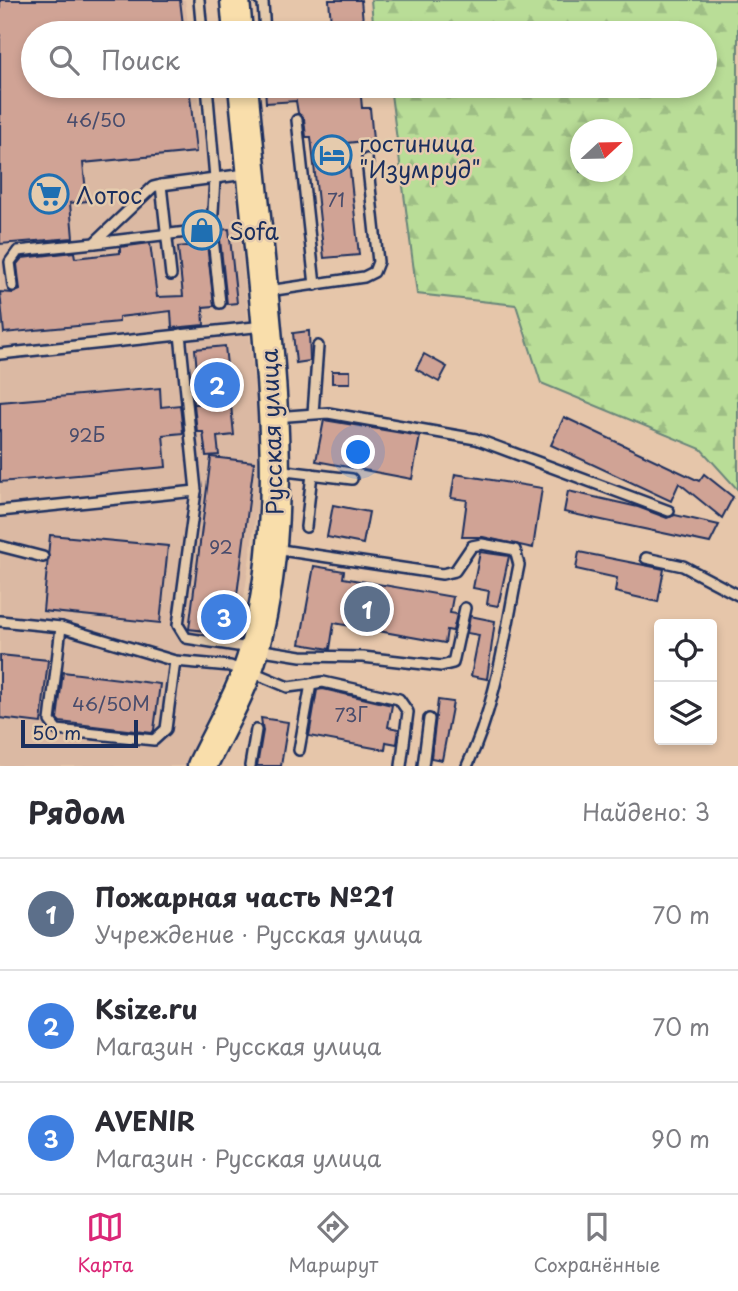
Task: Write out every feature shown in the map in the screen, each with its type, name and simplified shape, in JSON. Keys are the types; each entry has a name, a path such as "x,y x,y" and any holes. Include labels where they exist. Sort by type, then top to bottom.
{"main road":[{"path":"235,0 237,21"},
{"name":"Русская улица","path":"202,766 249,664 272,549 277,470 244,98"}],"lane":[{"path":"199,0 201,21"},
{"path":"260,0 263,21"},
{"path":"208,98 215,178 212,229 220,303"},
{"path":"297,120 315,285"},
{"path":"263,292 364,277 374,272 378,262 367,159"},
{"path":"94,243 153,187 251,173"},
{"path":"160,184 171,275"},
{"path":"13,286 10,262 18,251 212,229"},
{"path":"0,354 266,326"},
{"path":"180,334 197,491 178,625 186,638 249,664 288,687 323,682 399,699 408,712 401,766"},
{"path":"313,413 318,346"},
{"path":"274,417 328,413 476,439 669,511"},
{"path":"277,470 352,479"},
{"path":"306,527 312,474"},
{"path":"0,511 197,491"},
{"path":"272,549 442,574 455,572 472,546 482,544 514,550 519,565 493,700 482,734 467,766"},
{"path":"0,546 43,557"},
{"path":"646,558 683,566 738,595"},
{"path":"0,621 61,627 175,661 230,666 302,656 363,657 441,666 453,663 465,608"},
{"path":"61,627 50,722 57,730 154,740 166,729 175,661"},
{"path":"299,750 311,684"},
{"path":"423,766 429,719"},
{"path":"250,766 256,730"}],"shaded area":[{"path":"0,0 185,0 188,21 21,21 21,98 199,98 211,183 235,180 262,470 236,655 185,766 0,766"}],"green space":[{"path":"371,0 738,0 738,490 701,449 541,383 516,305 417,294 392,98 717,98 717,21 373,21"}],"building":[{"path":"0,0 180,0 183,21 21,21 21,98 190,98 196,152 83,163 87,201 70,203 73,238 0,244"},
{"path":"329,0 361,0 363,21 331,21"},
{"path":"266,98 361,98 362,108 370,108 373,140 347,143 359,255 324,258 311,137 306,137 304,119 298,113 296,101 266,103"},
{"path":"229,229 237,303 227,304 219,230"},
{"path":"150,243 157,297 183,296 178,247 207,244 214,306 203,307 204,325 172,328 171,311 119,317 119,322 4,333 0,292 13,293 20,290 17,264 22,258 74,252 75,258 120,253 120,247"},
{"path":"309,331 310,361 296,363 293,333"},
{"path":"225,346 234,435 217,437 219,455 206,456 203,432 197,432 194,404 200,404 195,349"},
{"path":"424,354 447,367 439,382 416,369"},
{"path":"332,371 350,371 350,383 332,383"},
{"path":"160,388 161,407 180,405 183,433 163,435 166,467 0,482 0,402"},
{"path":"564,417 699,481 704,474 733,497 722,518 679,483 671,501 551,445"},
{"path":"324,420 420,436 412,479 316,461"},
{"path":"211,457 254,462 232,634 189,629"},
{"path":"455,474 542,488 533,548 483,537 462,537 467,500 451,498"},
{"path":"568,491 638,507 667,518 675,515 719,525 710,543 564,512"},
{"path":"333,505 369,512 363,544 327,537"},
{"path":"50,535 168,546 160,623 43,611"},
{"path":"480,552 509,556 498,606 487,604 489,591 473,588"},
{"path":"579,552 664,569 658,602 615,592 617,578 576,569"},
{"path":"314,566 344,571 343,578 453,597 450,613 457,614 453,631 447,630 445,643 334,623 330,649 300,644"},
{"path":"470,616 495,621 487,679 471,676 479,635 467,633"},
{"path":"0,655 48,660 41,723 0,718"},
{"path":"63,672 160,684 154,730 152,733 60,722 57,719"},
{"path":"323,689 392,705 388,727 399,729 397,744 386,742 385,750 309,736 317,690"},
{"path":"438,700 453,702 442,760 431,758"},
{"path":"261,718 288,722 281,766 257,766 263,731"}],"place":[{"name":"гостиница \"Изумруд\"","path":"332,155"},
{"name":"Лотос","path":"49,194"},
{"name":"Sofa","path":"202,230"},
{"name":"Ksize.ru","path":"217,385"},
{"name":"Пожарная часть №21","path":"367,609"},
{"name":"AVENIR","path":"224,617"}]}
